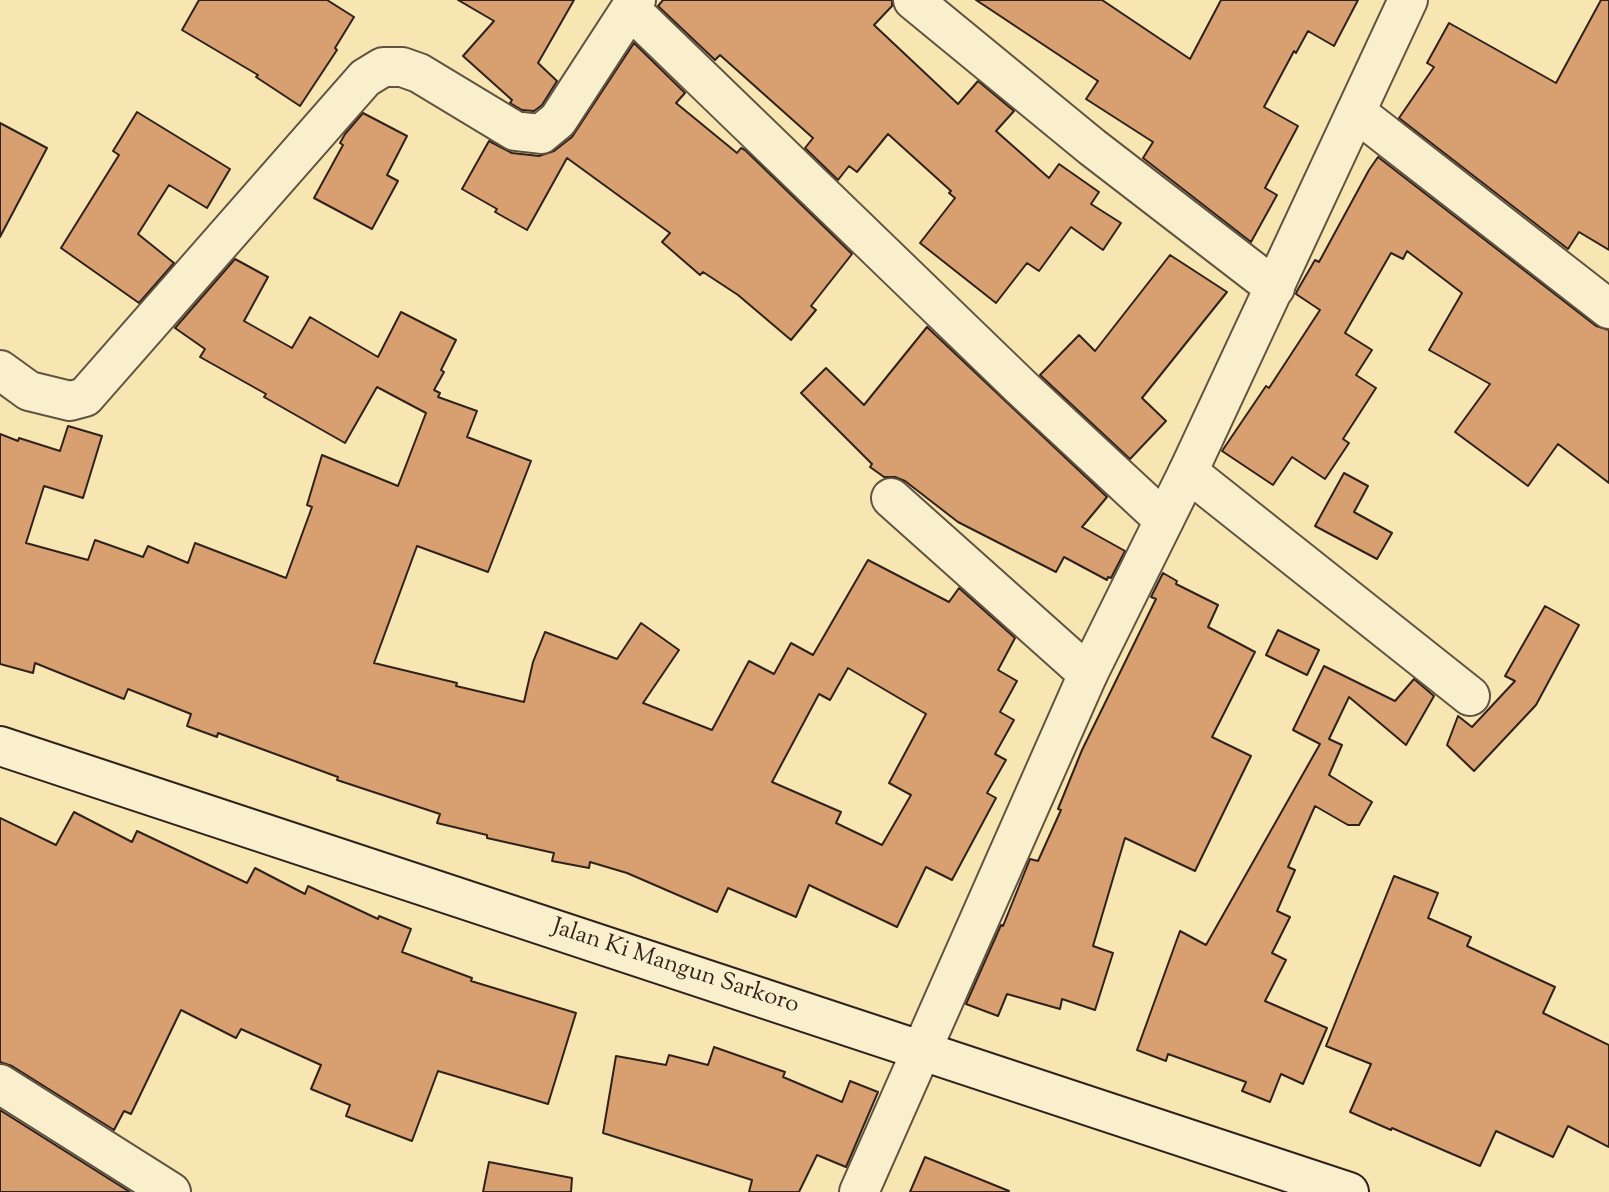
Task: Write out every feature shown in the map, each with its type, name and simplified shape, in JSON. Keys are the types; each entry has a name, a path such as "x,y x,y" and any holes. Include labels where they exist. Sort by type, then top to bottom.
{"street":[{"path":"913,0 1092,147 1275,288"},
{"path":"859,1192 1088,674 1188,472 1408,0"},
{"path":"0,370 29,391 69,401 85,397 365,78 383,67 402,67 419,72 515,131 541,134 558,120 633,5 1012,378 1164,520"},
{"path":"1356,112 1606,302"},
{"path":"1188,472 1470,696"},
{"path":"891,498 1088,674"},
{"name":"Jalan Ki Mangun Sarkoro","path":"0,746 1349,1192"},
{"path":"0,1084 171,1192"}],"building":[{"path":"199,0 327,0 354,17 335,48 337,50 300,106 256,77 258,75 182,30"},
{"path":"458,0 574,0 538,63 557,81 542,105 534,111 522,110 510,103 512,100 463,56 494,21"},
{"path":"663,0 892,0 892,6 874,25 958,104 978,81 1014,111 996,131 1049,178 1059,164 1099,192 1091,204 1121,223 1103,250 1071,227 1039,271 1027,263 996,303 920,243 955,198 949,193 951,191 888,134 857,172 849,166 838,180 805,148 813,138 720,55 715,60 658,6"},
{"path":"976,0 1102,0 1190,59 1221,0 1358,0 1334,46 1308,31 1264,107 1298,126 1265,188 1277,195 1251,242 1143,158 1153,142 1086,99 1098,81"},
{"path":"1601,0 1609,0 1609,250 1579,232 1568,249 1399,118 1434,67 1427,63 1449,23 1556,83"},
{"path":"634,43 685,93 676,103 737,153 741,148 745,150 852,254 811,306 816,310 791,340 738,295 703,272 700,275 662,242 670,233 567,158 527,230 462,189 489,141 512,153 539,156 554,151 572,137"},
{"path":"137,112 230,169 207,208 169,185 138,234 174,263 139,303 61,248 119,155 113,151"},
{"path":"363,113 407,136 387,175 398,181 372,229 314,198 343,145 340,143 345,134"},
{"path":"0,123 47,148 0,237"},
{"path":"1378,157 1596,326 1609,330 1609,483 1558,444 1528,486 1455,432 1490,384 1429,350 1462,293 1407,251 1403,259 1391,253 1345,333 1372,350 1356,375 1376,388 1343,439 1349,443 1325,479 1292,457 1273,485 1222,451 1266,386 1269,388 1320,310 1296,294 1297,291 1315,260 1319,262"},
{"path":"1170,255 1227,292 1142,398 1166,421 1130,459 1040,375 1079,335 1095,351"},
{"path":"235,259 268,277 244,321 292,348 310,317 378,357 401,312 456,340 434,390 440,393 438,397 477,411 467,437 531,461 488,572 417,546 374,663 524,702 533,662 545,632 617,659 641,623 679,650 643,703 712,730 749,661 774,674 791,643 813,655 868,560 949,602 959,588 1015,638 998,670 1017,681 1000,712 1014,720 995,754 1006,760 987,793 996,798 952,880 926,867 897,927 809,885 796,917 728,888 717,912 627,873 590,862 589,868 552,861 554,853 487,838 487,835 437,823 440,814 337,780 338,777 218,733 217,737 187,726 191,714 128,689 124,699 35,663 33,673 0,664 0,434 60,451 68,426 102,436 83,498 44,486 26,543 88,560 95,540 143,557 148,546 188,563 195,543 286,578 312,507 307,505 322,455 398,486 426,413 377,387 345,443 200,357 205,349 175,328","holes":["848,668 926,714 889,783 911,795 882,845 836,823 841,812 772,782 819,694 830,700"]},
{"path":"927,327 1107,497 1082,527 1125,551 1111,578 1108,577 1107,580 1064,557 1056,572 958,522 905,481 884,477 870,467 872,464 801,393 826,368 864,405"},
{"path":"1344,473 1368,486 1354,512 1392,533 1377,559 1315,526"},
{"path":"1163,573 1177,581 1176,584 1218,605 1208,627 1255,652 1212,737 1251,756 1195,871 1125,838 1093,946 1113,953 1095,1010 1062,999 1060,1009 1007,994 998,1016 966,1004 1001,925 1003,926 1030,859 1038,861 1061,810 1058,809 1082,750 1156,599 1151,597"},
{"path":"1545,606 1579,625 1536,705 1474,771 1447,745 1458,716 1472,727 1515,681 1505,676"},
{"path":"1278,630 1319,650 1307,675 1266,655"},
{"path":"1324,666 1395,701 1414,679 1434,696 1406,745 1349,697 1329,739 1342,745 1329,775 1372,802 1359,825 1348,825 1315,806 1288,867 1295,870 1277,911 1290,917 1272,953 1286,960 1265,1001 1327,1028 1303,1084 1281,1074 1270,1102 1242,1091 1246,1082 1168,1054 1166,1061 1137,1050 1180,931 1206,945 1320,744 1293,730"},
{"path":"74,812 132,842 137,831 247,883 255,868 305,894 308,886 378,919 379,916 411,929 402,952 472,978 471,981 576,1013 548,1104 438,1071 412,1141 346,1116 350,1105 311,1089 321,1065 241,1029 236,1038 181,1010 131,1114 124,1111 114,1130 12,1066 0,1062 0,818 56,845"},
{"path":"1394,876 1438,893 1428,918 1471,937 1467,946 1555,987 1543,1013 1609,1045 1609,1147 1568,1126 1553,1157 1496,1131 1480,1166 1350,1112 1371,1064 1326,1046"},
{"path":"714,1047 785,1072 783,1077 842,1102 850,1081 878,1092 846,1167 817,1155 799,1192 749,1192 752,1180 603,1133 616,1056 666,1065 669,1055 708,1065"},
{"path":"0,1110 130,1192 0,1192"},
{"path":"925,1157 1009,1191 910,1192"},
{"path":"489,1162 572,1178 571,1192 483,1192"}]}
